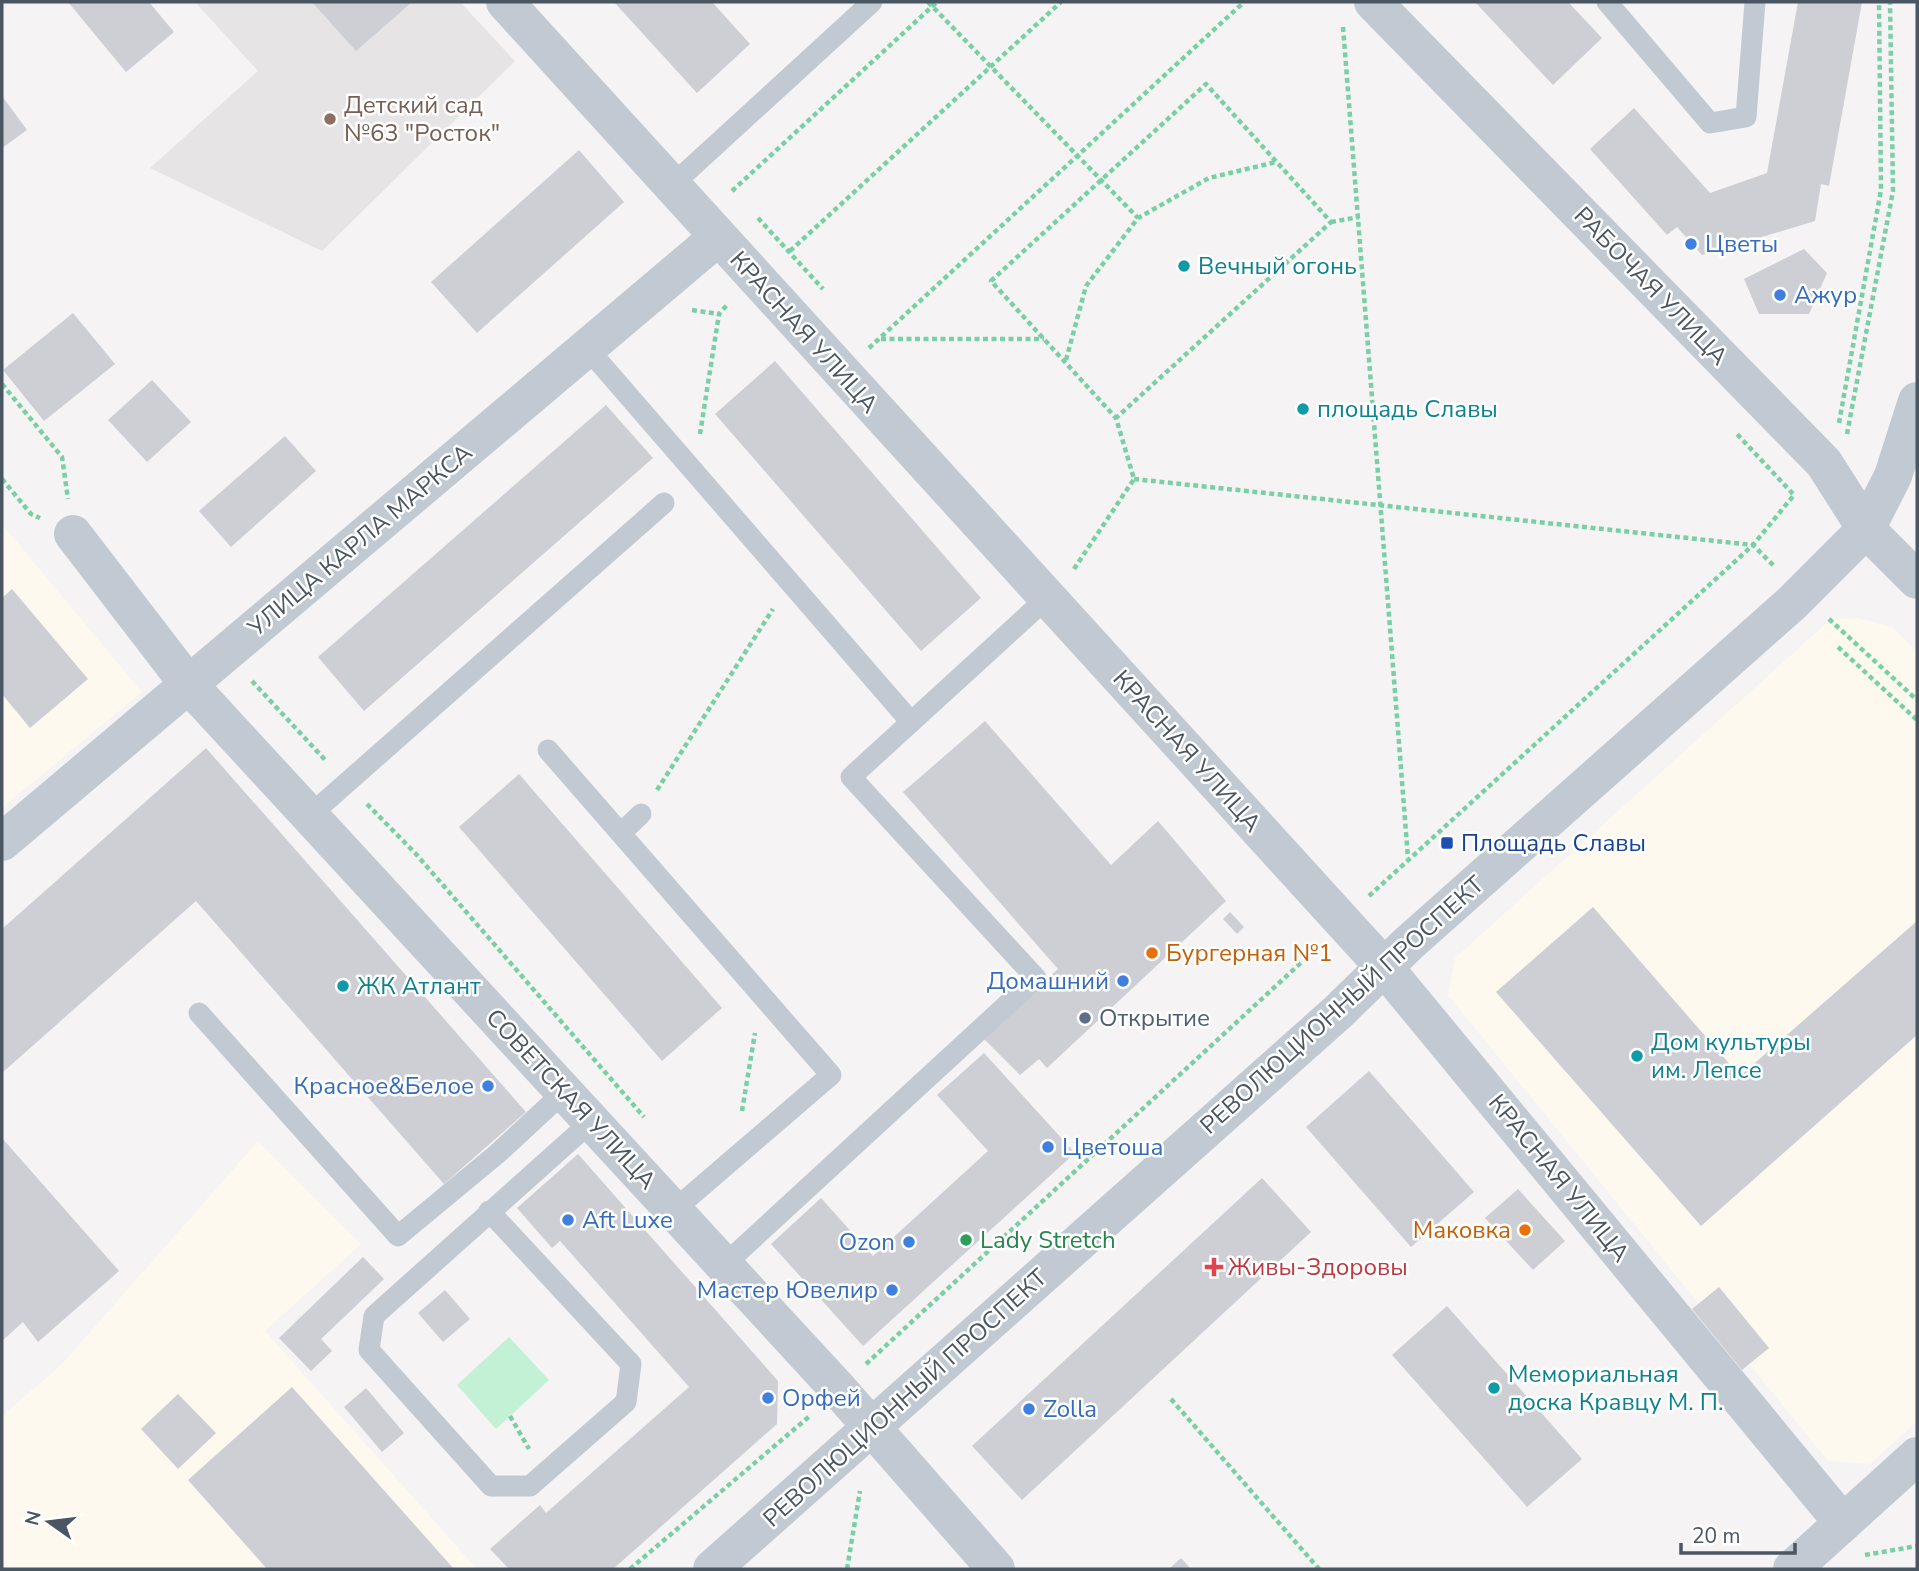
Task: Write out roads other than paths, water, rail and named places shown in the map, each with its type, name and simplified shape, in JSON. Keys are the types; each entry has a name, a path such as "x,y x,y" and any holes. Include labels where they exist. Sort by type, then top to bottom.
{"street":[{"name":"КРАСНАЯ УЛИЦА","path":"505,2 717,238 1385,968 1843,1523"},
{"name":"РАБОЧАЯ УЛИЦА","path":"1373,2 1824,463 1866,529 1917,580"},
{"name":"УЛИЦА КАРЛА МАРКСА","path":"2,842 717,238"},
{"name":"РЕВОЛЮЦИОННЫЙ ПРОСПЕКТ","path":"712,1569 1792,603 1866,529 1893,477 1917,401"},
{"name":"СОВЕТСКАЯ УЛИЦА","path":"73,534 188,685 309,817 724,1265 853,1378 872,1427 996,1569"},
{"path":"1793,1569 1917,1456"}],"lane":[{"path":"671,186 872,2"},
{"path":"1607,2 1710,123 1746,117 1755,2"},
{"path":"587,348 911,722"},
{"path":"309,817 664,503"},
{"path":"724,1265 1036,978 851,777 1047,598"},
{"path":"548,750 831,1075 674,1210"},
{"path":"621,833 641,814"},
{"path":"200,1013 398,1236 497,1154 564,1092"},
{"path":"489,1211 631,1364 626,1402 530,1486 491,1486 369,1350 373,1315 489,1211 592,1121"}],"place":[{"name":"Детский сад №63 \"Росток\"","path":"330,119"},
{"name":"Цветы","path":"1691,244"},
{"name":"Вечный огонь","path":"1184,266"},
{"name":"Ажур","path":"1780,295"},
{"name":"площадь Славы","path":"1303,409"},
{"name":"Площадь Славы","path":"1447,843"},
{"name":"Бургерная №1","path":"1152,953"},
{"name":"Домашний","path":"1123,981"},
{"name":"ЖК Атлант","path":"343,986"},
{"name":"Открытие","path":"1085,1018"},
{"name":"Дом культуры им. Лепсе","path":"1637,1056"},
{"name":"Красное&Белое","path":"488,1086"},
{"name":"Цветоша","path":"1048,1147"},
{"name":"Aft Luxe","path":"568,1220"},
{"name":"Маковка","path":"1525,1230"},
{"name":"Lady Stretch","path":"966,1240"},
{"name":"Ozon","path":"909,1242"},
{"name":"Живы-Здоровы","path":"1214,1267"},
{"name":"Мастер Ювелир","path":"892,1290"},
{"name":"Мемориальная доска Кравцу М. П.","path":"1494,1388"},
{"name":"Орфей","path":"768,1398"},
{"name":"Zolla","path":"1029,1409"}]}
